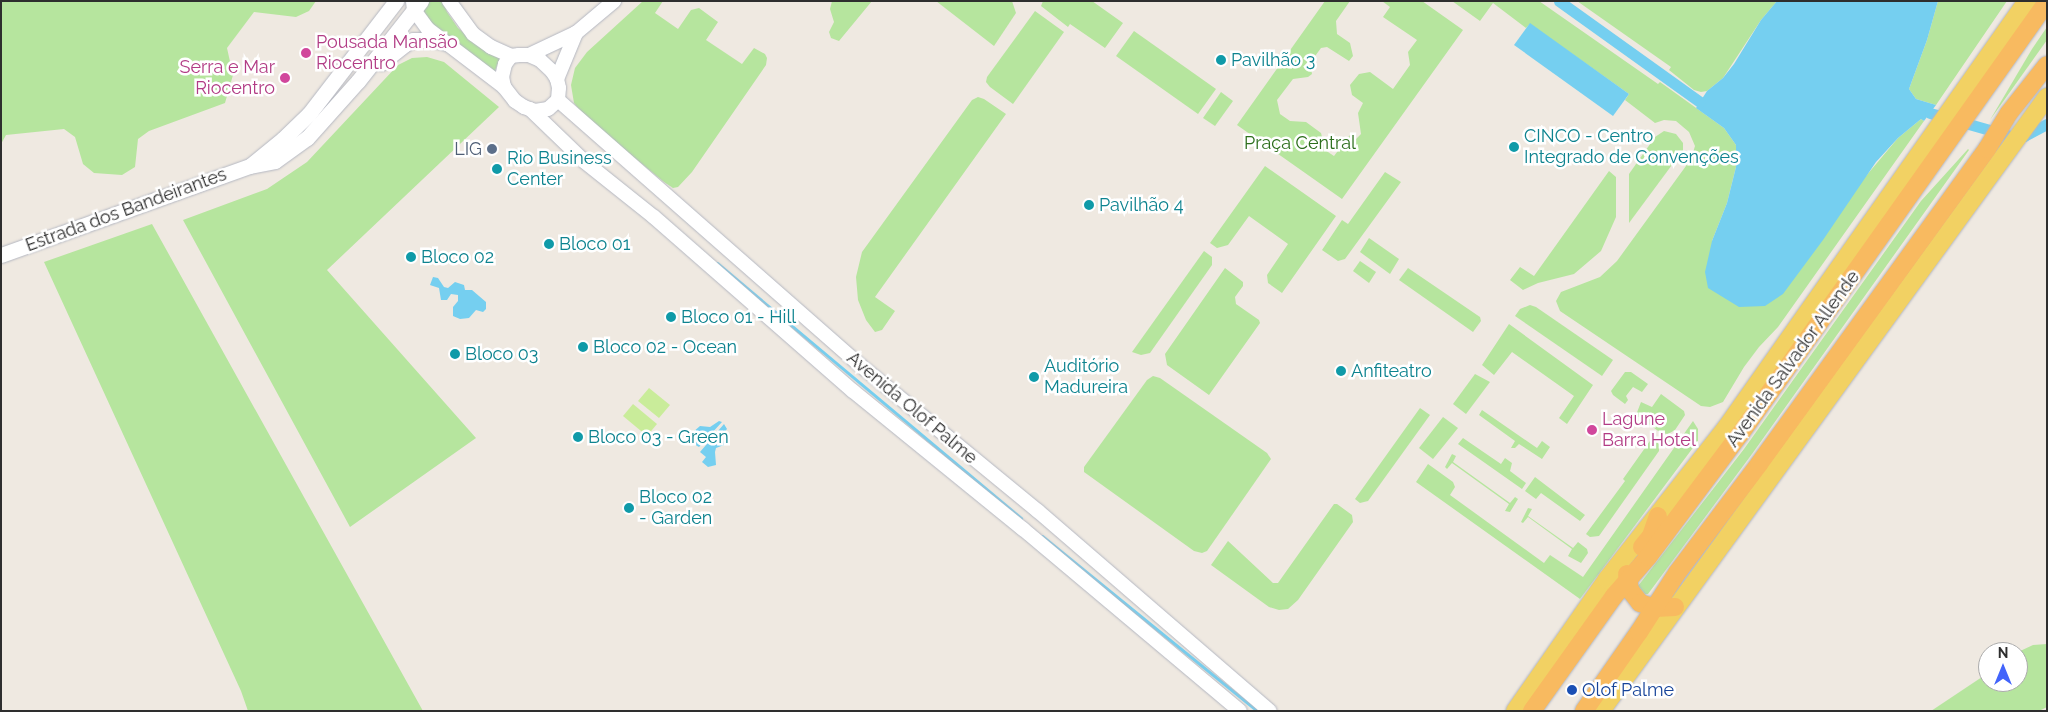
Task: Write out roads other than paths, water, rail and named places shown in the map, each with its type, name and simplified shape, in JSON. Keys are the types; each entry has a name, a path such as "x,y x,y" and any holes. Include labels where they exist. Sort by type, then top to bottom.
{"highway":[{"name":"Avenida Salvador Allende","path":"1532,711 1614,596 1627,583 1740,434 1964,104 2047,2"},
{"name":"Avenida Salvador Allende","path":"1584,711 1677,574 1987,150 2010,113 2047,65"},
{"path":"1658,516 1651,536 1630,563 1627,583 1636,600 1655,608 1675,607"}],"main road":[{"name":"Estrada dos Bandeirantes","path":"250,166 283,139 309,114 396,1"},
{"name":"Avenida Salvador Allende","path":"1964,104 2027,1"},
{"name":"Estrada dos Bandeirantes","path":"1,255 250,166 275,162 307,138 358,81 416,4"},
{"path":"358,81 405,44 414,40 435,40 450,44"},
{"path":"1601,711 2045,100"},
{"name":"Avenida Salvador Allende","path":"1515,711 1608,580 1726,428 1945,131"}],"street":[{"path":"449,1 473,34 491,47 512,56 529,55 576,33 614,1"},
{"path":"416,4 428,29 504,87 515,101 530,109 545,110 558,100 557,79 576,33"},
{"path":"529,55 548,66 557,79"},
{"path":"504,87 503,69 512,56"},
{"name":"Avenida Olof Palme","path":"558,100 853,359 1038,511 1270,711"},
{"name":"Avenida Olof Palme","path":"530,109 585,162 665,227 853,391 1023,529 1240,711"}],"water":[{"path":"1777,1 1938,1 1927,40 1909,89 1916,99 1936,105 1924,121 1921,119 1898,138 1876,162 1823,240 1783,294 1765,306 1739,307 1708,288 1705,272 1712,241 1727,203 1736,167 1736,145 1724,128 1696,108 1707,91 1723,78 1734,64 1761,20"},
{"path":"1530,23 1629,94 1613,116 1514,45"},
{"path":"433,277 438,278 444,287 448,288 455,282 464,285 465,290 472,290 486,302 486,309 483,312 476,310 469,318 460,319 453,316 453,307 458,301 458,295 451,294 447,300 441,300 439,288 430,285"},
{"path":"719,421 722,422 699,447 685,439 700,426 710,427"},
{"path":"724,424 727,429 722,435 724,445 716,448 716,465 708,467 702,462 706,457 700,452"}],"waterway":[{"path":"1559,1 1700,102"},
{"path":"1930,113 2011,136 2024,136 2047,124"},
{"path":"717,263 1021,518"},
{"path":"1042,536 1257,711"}],"place":[{"name":"Pousada Mansão Riocentro","path":"306,53"},
{"name":"Pavilhão 3","path":"1221,60"},
{"name":"Serra e Mar Riocentro","path":"285,78"},
{"name":"CINCO - Centro Integrado de Convenções","path":"1514,147"},
{"name":"LIG","path":"492,149"},
{"name":"Rio Business Center","path":"497,169"},
{"name":"Pavilhão 4","path":"1089,205"},
{"name":"Bloco 01","path":"549,244"},
{"name":"Bloco 02","path":"411,257"},
{"name":"Bloco 01 - Hill","path":"671,317"},
{"name":"Bloco 02 - Ocean","path":"583,347"},
{"name":"Bloco 03","path":"455,354"},
{"name":"Anfiteatro","path":"1341,371"},
{"name":"Auditório Madureira","path":"1034,377"},
{"name":"Lagune Barra Hotel","path":"1592,430"},
{"name":"Bloco 03 - Green","path":"578,437"},
{"name":"Bloco 02 - Garden","path":"629,508"},
{"name":"Olof Palme","path":"1572,690"}],"park label":[{"name":"Praça Central","path":"1300,143"}]}
